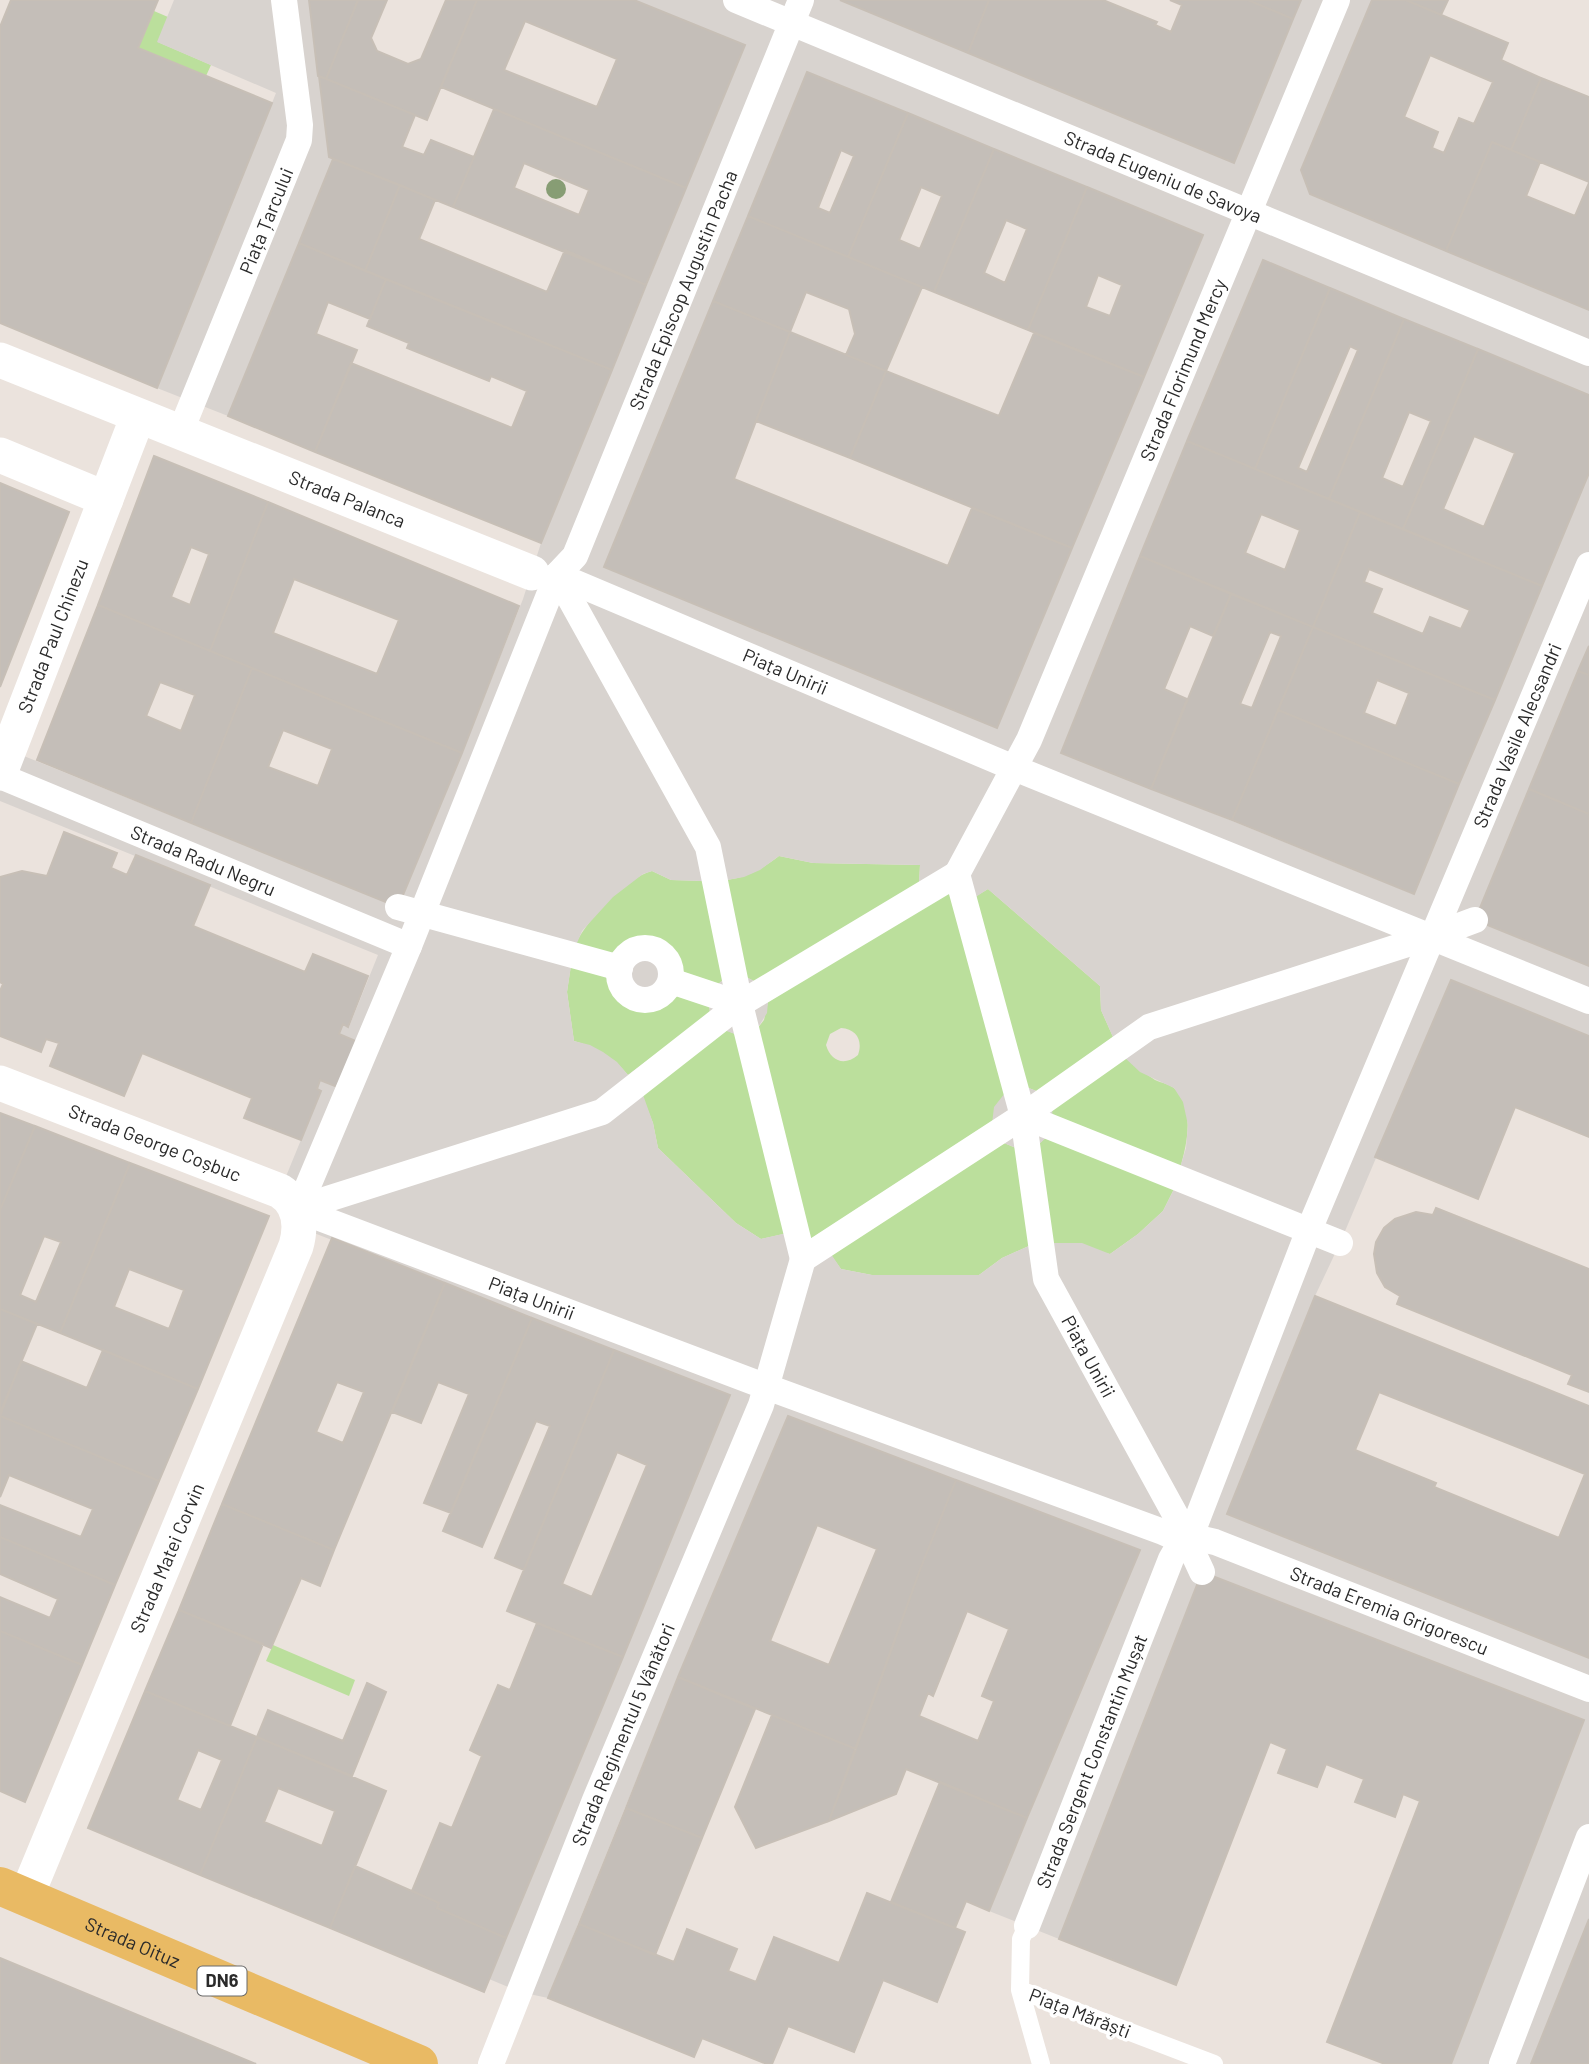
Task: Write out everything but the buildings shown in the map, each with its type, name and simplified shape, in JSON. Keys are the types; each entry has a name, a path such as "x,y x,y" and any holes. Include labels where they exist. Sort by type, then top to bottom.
{"main road":[{"name":"Strada Oituz","path":"13,1892 419,2064"}],"street":[{"name":"Piața Țarcului","path":"180,433 299,140 300,125 284,0"},
{"name":"Strada Eugeniu de Savoya","path":"736,0 796,12 1249,212 1589,354"},
{"name":"Strada Florimund Mercy","path":"1014,768 1029,740 1336,0"},
{"name":"Strada Episcop Augustin Pacha","path":"544,574 575,556 796,12"},
{"name":"Strada Palanca","path":"0,360 544,574"},
{"name":"Strada Paul Chinezu","path":"0,775 138,416"},
{"path":"0,455 106,499"},
{"name":"Strada Vasile Alecsandri","path":"1432,936 1589,565"},
{"name":"Piața Unirii","path":"544,574 1589,1001"},
{"path":"297,1212 409,946 410,911 544,574"},
{"path":"544,574 708,847 740,1004 803,1259 764,1396"},
{"path":"297,1212 602,1111 740,1004 957,874 1014,768"},
{"name":"Strada Radu Negru","path":"0,775 409,946"},
{"name":"Piața Unirii","path":"957,874 1023,1116 1046,1279 1176,1516 1202,1573"},
{"path":"410,911 620,968"},
{"path":"803,1259 1023,1116 1149,1027 1475,920"},
{"path":"1188,1543 1309,1230 1432,936"},
{"path":"652,948 660,952 670,965 671,981 660,996 643,1000 627,992 622,985 620,968 629,954 652,948"},
{"path":"671,981 740,1004"},
{"name":"Strada George Coșbuc","path":"0,1083 280,1191 297,1212"},
{"path":"1023,1116 1340,1243"},
{"name":"Piața Unirii","path":"297,1212 764,1396 1163,1532 1188,1543"},
{"name":"Strada Matei Corvin","path":"13,1892 296,1246 297,1212"},
{"name":"Strada Regimentul 5 Vânători","path":"491,2064 596,1800 764,1396"},
{"name":"Strada Eremia Grigorescu","path":"1188,1543 1202,1539 1215,1542 1589,1689"},
{"name":"Strada Sergent Constantin Mușat","path":"1027,1926 1171,1559 1178,1547 1188,1543"},
{"path":"1502,2064 1589,1837"}],"lane":[{"name":"Strada Sergent Constantin Mușat","path":"1020,1990 1021,1939 1027,1926"},
{"name":"Piața Mărăști","path":"1020,1990 1041,2064"},
{"name":"Piața Mărăști","path":"1020,1990 1214,2064"}],"green space":[{"path":"154,11 168,17 158,42 211,65 206,76 138,48"},
{"path":"779,856 813,863 920,865 919,884 758,983 744,976 727,880 754,872"},
{"path":"652,871 671,880 705,881 724,979 716,986 684,977 677,956 668,946 656,940 648,938 613,956 576,943 589,922 608,901 630,882"},
{"path":"950,888 1005,1093 992,1124 808,1241 757,1029 764,1020 768,1002","holes":["841,1028 855,1033 859,1041 858,1055 843,1061 835,1059 826,1045 830,1034"]},
{"path":"988,889 1100,986 1101,1010 1113,1037 1039,1092 1026,1087 973,898"},
{"path":"571,965 606,977 621,999 676,992 709,1002 710,1014 628,1075 604,1054 574,1041 567,992"},
{"path":"721,1028 735,1034 788,1233 761,1239 736,1223 658,1148 653,1123 641,1093"},
{"path":"1124,1056 1155,1080 1173,1087 1181,1097 1188,1127 1180,1168 1053,1122 1051,1108"},
{"path":"1048,1135 1176,1185 1163,1211 1138,1234 1110,1254 1051,1243 1039,1144"},
{"path":"1004,1143 1016,1148 1031,1245 1002,1258 979,1275 872,1275 841,1269 828,1251"},
{"path":"273,1645 355,1680 349,1696 266,1661"}],"shaded area":[{"path":"174,0 309,0 329,156 333,159 228,416 157,388 276,93 157,42"},
{"path":"634,0 840,0 1233,162 1301,0 1372,0 1301,170 1310,194 1589,310 1589,395 1263,260 1061,752 1413,894 1589,473 1589,646 1475,920 1589,966 1589,1036 1451,981 1315,1296 1228,1513 1589,1658 1589,1919 1531,2064 1451,2064 1584,1720 1202,1573 1059,1939 989,1911 1139,1550 789,1416 678,1677 548,1998 520,1992 489,1979 729,1396 314,1233 280,1191 321,1091 317,1089 320,1080 345,1090 339,1034 343,1024 349,1027 378,955 0,801 0,773 9,750 398,907 523,599 541,543 745,45","holes":["807,72 1203,235 997,727 604,567","779,856 813,863 920,865 919,884 758,983 744,976 727,880 760,870","652,871 671,880 704,881 724,979 716,986 684,977 681,962 674,950 660,941 648,938 635,939 624,944 613,956 577,943 582,931 613,897 643,874","950,889 1005,1093 994,1107 992,1124 809,1240 757,1029 767,1013 768,1002","988,889 1100,986 1101,1010 1113,1037 1039,1092 1026,1087 974,898","571,966 606,977 621,999 635,1005 647,1007 661,1004 677,992 709,1002 710,1014 628,1075 617,1062 590,1045 574,1041 567,992","721,1029 735,1034 787,1233 761,1239 736,1223 658,1148 642,1092","1124,1057 1140,1072 1174,1088 1183,1102 1188,1125 1186,1148 1180,1168 1053,1122 1052,1108","1048,1136 1176,1185 1163,1211 1138,1234 1110,1254 1082,1243 1052,1243 1039,1144","1004,1143 1016,1148 1031,1245 1002,1258 979,1275 872,1275 841,1269 829,1251"]}]}
